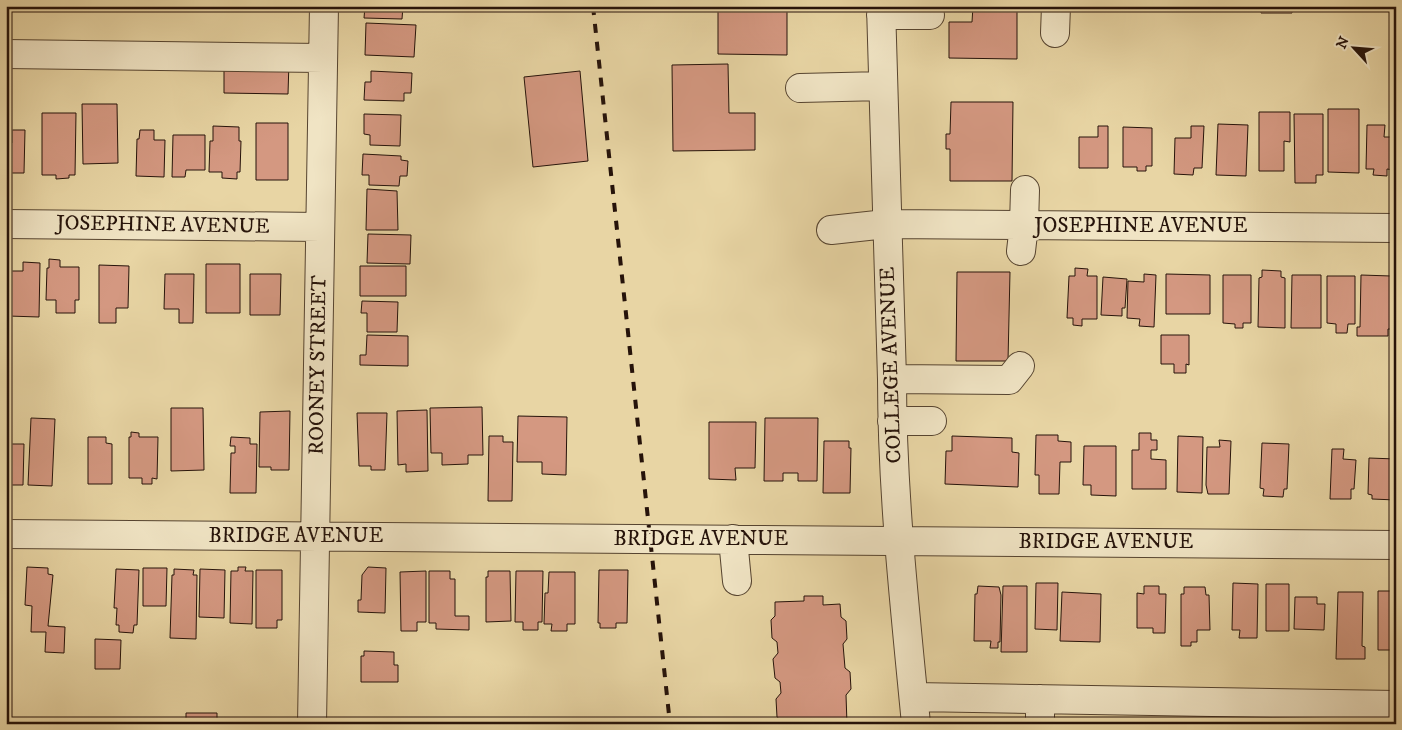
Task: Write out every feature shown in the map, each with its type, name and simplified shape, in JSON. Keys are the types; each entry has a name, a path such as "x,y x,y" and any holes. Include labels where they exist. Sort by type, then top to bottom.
{"street":[{"name":"ROONEY STREET","path":"312,724 324,6"},
{"path":"1055,33 1056,6"},
{"path":"881,11 930,15"},
{"name":"COLLEGE AVENUE","path":"881,11 892,421 899,541 916,724"},
{"path":"6,54 323,58"},
{"path":"800,88 883,86"},
{"path":"1022,238 1025,190"},
{"name":"JOSEPHINE AVENUE","path":"6,224 320,226"},
{"name":"JOSEPHINE AVENUE","path":"831,230 886,224 1022,238 1396,228"},
{"path":"892,379 1009,380 1020,366"},
{"path":"892,421 932,421"},
{"name":"BRIDGE AVENUE","path":"6,534 1396,545"},
{"path":"733,539 737,581"},
{"path":"914,697 1040,711 1396,705"}],"building":[{"path":"365,6 403,6 402,19 364,18"},
{"path":"718,6 787,6 787,55 718,54"},
{"path":"973,6 1017,6 1017,59 949,58 949,22 972,22"},
{"path":"1261,6 1292,6 1292,13 1261,13"},
{"path":"366,23 416,25 414,57 365,55"},
{"path":"289,61 288,94 224,93 224,69"},
{"path":"728,64 729,113 755,113 755,150 673,151 672,65"},
{"path":"371,71 412,73 411,93 404,93 404,101 364,100 365,82 371,82"},
{"path":"580,71 588,161 533,167 524,77"},
{"path":"951,102 1013,102 1012,181 950,181 950,149 946,149 946,134 950,134"},
{"path":"82,104 117,104 118,163 83,164"},
{"path":"1328,109 1359,109 1359,173 1328,172"},
{"path":"1259,112 1290,112 1290,142 1284,141 1284,171 1259,171"},
{"path":"42,113 76,113 75,175 69,175 69,178 56,179 56,175 42,175"},
{"path":"364,114 401,115 400,146 370,145 370,135 364,134"},
{"path":"1294,114 1323,114 1323,175 1316,175 1316,183 1295,183"},
{"path":"256,123 288,123 288,180 256,180"},
{"path":"1218,124 1248,125 1246,176 1216,175"},
{"path":"1367,125 1385,125 1384,137 1395,137 1394,170 1387,169 1387,176 1373,175 1374,169 1366,169"},
{"path":"213,126 239,127 239,141 241,141 240,172 237,172 237,179 222,178 222,172 209,172 210,141 213,141"},
{"path":"1098,126 1108,126 1108,168 1079,168 1079,137 1098,137"},
{"path":"1191,126 1204,126 1202,168 1194,168 1193,175 1174,174 1175,138 1191,138"},
{"path":"1123,127 1152,128 1152,166 1146,166 1146,171 1137,171 1137,167 1123,167"},
{"path":"12,130 25,130 24,173 10,173 10,177 6,177 6,143 12,143"},
{"path":"140,130 154,130 154,140 165,140 164,177 136,176 137,139 139,139"},
{"path":"173,135 205,135 205,170 186,170 185,177 172,177"},
{"path":"363,154 401,156 401,160 408,161 407,176 400,176 399,186 369,185 369,175 362,175"},
{"path":"367,189 397,191 398,230 366,230"},
{"path":"368,234 411,235 410,264 367,263"},
{"path":"49,259 60,260 60,267 79,267 79,300 75,300 75,313 56,313 56,300 46,300"},
{"path":"23,262 40,263 39,317 8,316 8,271 23,271"},
{"path":"206,264 240,264 240,313 206,313"},
{"path":"99,265 129,266 128,308 116,308 116,323 99,323"},
{"path":"360,266 406,266 406,296 360,296"},
{"path":"1075,268 1088,269 1087,276 1097,276 1097,319 1082,319 1082,326 1073,325 1073,318 1067,318 1069,276 1075,276"},
{"path":"1262,270 1281,271 1281,277 1285,278 1285,328 1258,327 1259,278 1262,277"},
{"path":"957,272 1010,272 1008,361 956,361"},
{"path":"165,274 194,274 193,323 179,323 179,309 164,309"},
{"path":"250,274 281,274 280,315 250,315"},
{"path":"1144,274 1156,275 1154,327 1139,326 1140,319 1127,318 1128,281 1144,282"},
{"path":"1166,274 1210,275 1210,314 1166,314"},
{"path":"1223,275 1251,275 1251,323 1243,323 1243,328 1235,328 1235,324 1223,323"},
{"path":"1292,275 1321,275 1321,328 1291,328"},
{"path":"1361,275 1391,276 1391,329 1388,329 1388,336 1357,336 1357,327 1360,327"},
{"path":"1327,276 1355,276 1355,324 1348,324 1347,333 1336,333 1336,324 1327,323"},
{"path":"1103,277 1127,279 1125,308 1122,308 1122,316 1101,315"},
{"path":"362,301 398,302 397,332 367,332 367,313 361,313"},
{"path":"367,335 408,336 408,366 360,365 360,355 366,355"},
{"path":"1161,335 1189,335 1189,365 1186,364 1186,373 1174,373 1174,364 1161,364"},
{"path":"482,407 483,455 468,455 468,464 442,465 442,453 431,453 430,408"},
{"path":"171,408 203,408 204,470 171,471"},
{"path":"427,410 428,471 406,472 406,464 398,465 397,411"},
{"path":"290,411 289,470 271,470 271,467 259,467 260,412"},
{"path":"357,413 387,413 385,470 371,470 371,466 359,466"},
{"path":"518,416 567,417 566,475 542,474 542,462 517,462"},
{"path":"31,418 55,419 52,486 28,485"},
{"path":"765,418 818,418 817,481 798,481 798,473 783,473 783,481 764,481"},
{"path":"709,422 756,422 755,468 735,468 736,480 709,479"},
{"path":"131,432 139,433 139,437 158,437 157,479 152,478 152,484 142,484 142,478 129,478 129,437 131,437"},
{"path":"1139,433 1151,433 1151,440 1157,440 1157,450 1151,450 1151,459 1166,460 1166,489 1132,489 1132,450 1139,450"},
{"path":"1036,435 1058,435 1058,441 1071,442 1071,462 1060,462 1059,494 1039,494 1039,475 1035,475"},
{"path":"489,436 503,436 503,442 513,442 512,501 488,501"},
{"path":"952,436 1012,438 1012,452 1019,453 1018,487 945,484 946,451 952,451"},
{"path":"1178,436 1203,437 1202,493 1177,492"},
{"path":"88,437 106,437 106,443 112,444 112,484 88,484"},
{"path":"231,437 250,438 250,444 257,444 256,493 230,493 231,453 235,453 235,446 230,446"},
{"path":"1219,440 1231,441 1229,494 1208,494 1206,485 1207,447 1220,447"},
{"path":"824,441 849,441 849,448 851,448 850,493 823,493"},
{"path":"1262,443 1289,444 1287,489 1284,489 1283,497 1263,496 1264,489 1260,488"},
{"path":"6,444 24,444 23,485 6,485"},
{"path":"1084,446 1116,446 1116,496 1091,495 1091,485 1083,485"},
{"path":"1332,449 1344,449 1343,459 1356,460 1354,489 1351,489 1351,499 1330,499"},
{"path":"1369,458 1396,459 1396,500 1372,499 1372,495 1368,494"},
{"path":"27,567 48,568 48,574 53,575 48,626 65,627 64,653 45,652 46,632 31,632 32,606 25,605"},
{"path":"238,567 246,567 245,571 253,571 252,624 230,623 231,571 238,571"},
{"path":"368,567 386,568 385,613 358,612 358,600 361,600 362,575"},
{"path":"143,568 167,568 166,606 143,606"},
{"path":"116,569 139,570 137,625 134,625 133,633 119,632 119,625 116,625 117,608 114,608"},
{"path":"174,569 194,570 193,575 197,575 196,639 170,638 172,575 174,575"},
{"path":"200,569 225,570 224,618 199,617"},
{"path":"256,570 282,570 282,620 277,620 277,628 256,628"},
{"path":"599,570 628,570 627,623 616,623 616,628 600,628 600,623 598,623"},
{"path":"426,571 426,622 417,622 417,631 401,631 400,572"},
{"path":"429,571 450,571 450,579 455,579 455,616 469,616 469,630 436,629 436,623 429,623"},
{"path":"488,571 510,571 511,621 486,622 486,577 488,577"},
{"path":"516,571 543,571 542,622 538,622 538,630 523,630 523,622 515,622"},
{"path":"549,572 575,572 575,624 567,624 567,631 551,631 552,624 544,624 545,593 548,593"},
{"path":"1036,583 1058,583 1057,630 1035,629"},
{"path":"1233,583 1258,584 1257,638 1239,638 1240,630 1232,630"},
{"path":"1266,584 1289,584 1289,631 1266,631"},
{"path":"978,586 999,587 1001,595 1000,642 998,642 998,648 990,648 991,641 974,641 975,594 977,594"},
{"path":"1003,586 1027,586 1027,652 1001,652"},
{"path":"1144,586 1159,586 1159,594 1166,594 1165,633 1153,633 1153,628 1137,628 1137,593 1144,594"},
{"path":"1184,587 1205,587 1206,595 1209,595 1210,630 1197,630 1197,642 1191,642 1191,646 1181,646 1181,594 1184,594"},
{"path":"1378,591 1396,591 1396,650 1378,650"},
{"path":"1062,592 1101,594 1100,642 1060,641"},
{"path":"1338,592 1363,592 1362,646 1365,647 1365,659 1336,659"},
{"path":"804,596 823,596 823,605 840,604 841,617 846,621 847,639 843,644 845,668 850,672 851,689 846,695 847,724 782,724 782,721 777,717 776,699 781,693 780,682 775,678 773,659 778,653 777,642 772,638 771,620 775,616 775,602 804,601"},
{"path":"1295,597 1317,597 1317,604 1325,604 1324,630 1294,629"},
{"path":"95,639 121,640 120,669 95,669"},
{"path":"364,651 394,652 394,665 398,665 398,682 361,682 361,656 364,656"},
{"path":"186,713 217,713 217,724 186,724"}],"railway":[{"path":"593,6 670,724"}]}
